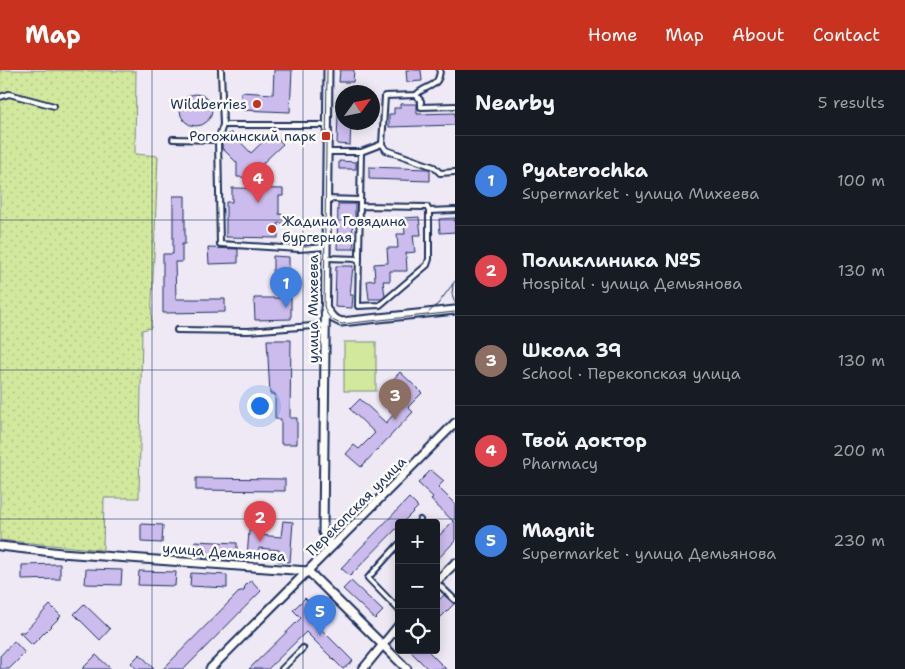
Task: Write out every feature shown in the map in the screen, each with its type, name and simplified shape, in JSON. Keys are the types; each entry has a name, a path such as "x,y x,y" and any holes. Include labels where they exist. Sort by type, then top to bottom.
{"street":[{"name":"улица Михеева","path":"328,70 323,532 331,546"},
{"path":"325,307 330,316 341,322 455,310"},
{"name":"Перекопская улица","path":"210,669 455,423"},
{"name":"улица Демьянова","path":"0,546 60,553 308,571"},
{"path":"440,578 455,563"},
{"path":"308,571 407,669"},
{"path":"363,669 395,630"}],"lane":[{"path":"220,70 223,125 218,140 220,244 299,249 326,247"},
{"path":"440,70 438,82 432,87 421,89 416,95 384,96 382,144 386,150 434,167 440,173 455,172"},
{"path":"0,97 9,94 54,106"},
{"path":"416,95 420,100 421,107 455,106"},
{"path":"223,125 327,125"},
{"path":"173,139 218,140"},
{"path":"327,152 361,152 382,144"},
{"path":"360,206 427,207 429,211 429,259 427,265 380,305 358,306 361,152"},
{"path":"326,199 360,200"},
{"path":"429,211 455,210"},
{"path":"326,258 359,259"},
{"path":"177,330 248,331 325,325"},
{"path":"395,548 368,578 398,609"},
{"path":"440,586 455,600"},
{"path":"284,668 303,648"}],"green space":[{"path":"0,70 136,71 135,154 158,156 151,328 142,330 139,498 104,498 103,550 0,540"},
{"path":"344,342 376,342 376,391 344,391"}],"building":[{"path":"274,70 292,70 290,112 240,110 241,92 273,94"},
{"path":"340,70 354,70 353,82 339,82"},
{"path":"406,70 421,70 422,81 407,82"},
{"path":"196,94 202,95 207,99 211,104 211,116 207,121 202,125 196,126 190,125 185,121 181,116 180,110 181,104 185,99 190,95"},
{"path":"400,104 417,104 417,114 455,113 455,125 389,127 389,114 394,114 394,108 400,108"},
{"path":"337,130 351,130 350,145 337,144"},
{"path":"231,132 251,153 272,133 283,144 263,163 263,178 237,177 237,163 222,148 222,141"},
{"path":"339,161 356,162 356,169 339,169"},
{"path":"369,167 428,169 430,170 430,181 369,179"},
{"path":"232,188 283,189 283,196 279,196 279,214 285,215 285,223 278,223 278,238 226,237 226,202 232,202"},
{"path":"173,196 185,196 185,244 182,244 182,262 175,262 176,299 225,299 225,312 163,313 163,254 173,254"},
{"path":"338,204 355,204 355,219 352,219 354,249 337,249"},
{"path":"419,217 421,235 413,235 415,252 406,253 407,271 390,271 390,281 383,281 385,296 382,299 369,299 367,281 375,280 374,264 388,263 387,248 398,248 397,234 405,234 404,218"},
{"path":"455,218 455,232 440,233 439,219"},
{"path":"208,248 238,249 238,263 209,264"},
{"path":"273,256 289,257 289,283 273,282"},
{"path":"336,266 353,266 350,295 353,295 352,308 335,307"},
{"path":"254,298 291,298 291,319 255,320"},
{"path":"267,340 291,340 290,418 297,418 297,444 281,444 281,419 275,419 275,394 270,394"},
{"path":"400,372 422,393 408,407 413,412 361,467 346,454 354,445 359,449 375,433 350,409 360,399 386,423 394,414 389,410 400,398 387,386"},
{"path":"431,470 444,481 438,487 455,504 455,541 440,557 440,535 453,521 431,500 433,497 418,483"},
{"path":"196,478 285,479 285,491 196,490"},
{"path":"409,498 418,507 406,519 395,519 395,530 350,576 341,568"},
{"path":"250,519 260,520 259,535 281,537 283,521 293,522 290,562 278,561 279,550 259,548 258,558 247,557"},
{"path":"141,524 163,525 162,543 141,542"},
{"path":"195,541 237,543 237,558 194,556"},
{"path":"60,564 60,579 22,580 22,565"},
{"path":"86,569 122,570 121,585 85,584"},
{"path":"139,571 176,572 175,586 138,585"},
{"path":"191,573 227,575 227,588 190,586"},
{"path":"251,580 261,591 184,669 163,669 240,591 244,591 245,586"},
{"path":"351,581 383,611 375,619 343,589"},
{"path":"444,595 454,604 440,618 440,609 440,599"},
{"path":"305,598 321,614 314,622 353,661 343,669 306,632 268,669 249,669 301,618 293,610"},
{"path":"84,604 110,629 100,640 74,614"},
{"path":"50,605 61,616 32,645 19,632 24,632"},
{"path":"14,641 25,653 9,669 0,669 0,656"},
{"path":"140,654 154,669 137,669 131,663"},
{"path":"413,654 431,654 446,669 428,669"},
{"path":"96,655 111,669 82,669"}],"tram line":[{"path":"327,70 324,306 327,313 332,320 342,324 455,312"},
{"path":"429,312 438,304 455,281"},
{"path":"453,284 452,294 455,303"}],"place":[{"name":"Wildberries","path":"257,104"},
{"name":"Рогожинский парк","path":"326,136"},
{"name":"Твой доктор","path":"258,203"},
{"name":"Жадина Говядина бургерная","path":"272,229"},
{"name":"Pyaterochka","path":"286,308"},
{"name":"Школа 39","path":"395,420"},
{"name":"Поликлиника №5","path":"260,542"},
{"name":"Magnit","path":"320,636"}]}
